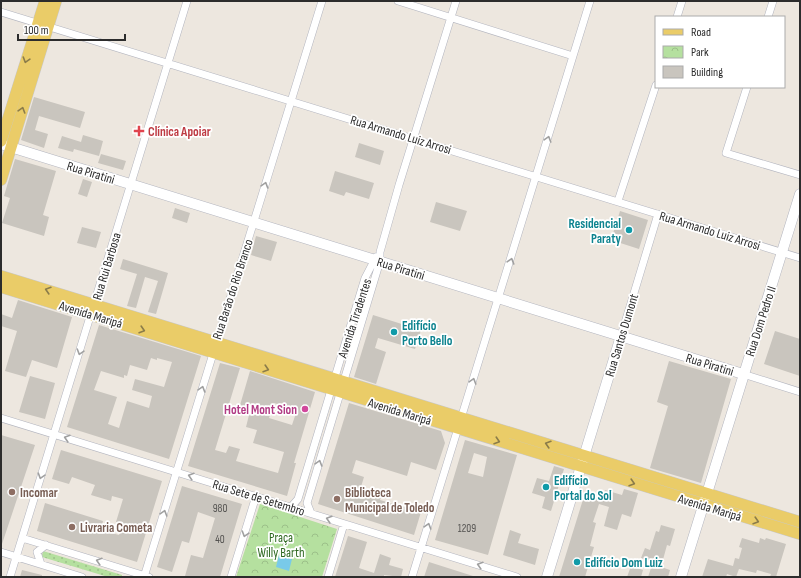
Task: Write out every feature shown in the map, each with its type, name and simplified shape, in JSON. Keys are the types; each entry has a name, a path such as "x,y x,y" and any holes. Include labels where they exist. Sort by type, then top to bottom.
{"main road":[{"path":"43,24 45,1"},
{"path":"1,180 4,144 43,24 56,1"},
{"name":"Avenida Maripá","path":"1,276 26,289 445,419 460,424 475,434 597,473 800,534"},
{"name":"Avenida Maripá","path":"1,287 26,289"},
{"path":"475,434 473,430 474,425 478,422"},
{"name":"Avenida Maripá","path":"460,424 478,422 601,462 800,522"},
{"path":"563,462 569,460 570,451"},
{"path":"597,473 595,468 596,464 601,462"},
{"path":"686,500 692,498 694,489"}],"street":[{"name":"Rua Rui Barbosa","path":"10,577 187,1"},
{"name":"Rua Barão do Rio Branco","path":"146,576 214,347 322,1"},
{"path":"398,1 573,56"},
{"path":"378,257 413,138 456,1"},
{"path":"412,577 590,1"},
{"path":"677,16 682,1"},
{"path":"768,16 773,1"},
{"name":"Rua Armando Luiz Arrosi","path":"1,12 168,62 800,258"},
{"path":"618,201 638,136 642,130 655,88"},
{"path":"747,88 726,153 800,175"},
{"name":"Rua Piratini","path":"4,144 254,222 378,257 499,298 800,392"},
{"name":"Rua Dom Pedro II","path":"702,505 800,194"},
{"name":"Rua Santos Dumont","path":"581,468 658,214"},
{"name":"Avenida Tiradentes","path":"311,513 307,508 309,497 334,413 340,361 365,278 378,257"},
{"name":"Avenida Tiradentes","path":"291,507 296,503 299,495 325,410 349,365 375,281 378,257"},
{"path":"365,278 371,277 375,281"},
{"path":"340,361 344,366 349,365"},
{"path":"325,410 331,406 334,409 334,413"},
{"name":"Rua Sete de Setembro","path":"1,418 517,577"},
{"path":"547,577 581,468"},
{"path":"299,495 304,499 309,497"},
{"path":"231,577 256,496"},
{"path":"681,577 702,505"},
{"path":"328,577 344,524"},
{"path":"22,538 146,576"},
{"path":"41,564 37,552 46,545"},
{"path":"1,552 82,577"},
{"path":"125,569 129,577"}],"green space":[{"name":"Praça Willy Barth","path":"260,504 337,529 322,577 236,577"},
{"path":"43,551 122,575 122,577 108,577 42,557"}],"water":[{"path":"279,555 292,559 289,571 276,567"}],"building":[{"path":"34,97 85,112 80,128 39,116 35,130 48,134 44,148 21,140"},
{"path":"83,135 103,141 99,156 74,149 73,152 58,148 62,136 81,142"},
{"path":"359,143 384,151 380,165 355,157"},
{"path":"101,154 126,161 123,170 98,163"},
{"path":"15,159 56,171 43,215 49,217 44,236 2,223 10,198 4,196"},
{"path":"335,171 374,183 369,199 346,192 344,196 329,191"},
{"path":"83,179 92,182 87,197 78,194"},
{"path":"436,202 467,211 460,231 430,222"},
{"path":"175,208 190,213 187,223 172,218"},
{"name":"Residencial Paraty","path":"620,211 648,220 639,249 611,240"},
{"path":"82,227 101,232 96,248 77,243"},
{"path":"256,236 277,242 271,261 251,255"},
{"path":"123,259 168,273 156,314 148,312 158,281 145,277 136,308 127,306 137,274 120,269"},
{"path":"18,300 72,317 57,368 32,360 26,377 5,371 17,331 1,326 1,314 12,318"},
{"path":"373,315 421,330 415,349 378,338 375,348 386,352 376,384 354,377"},
{"path":"99,325 201,356 169,459 67,427","holes":["151,358 157,360 157,358 172,362 164,387 135,379 132,390 152,396 149,408 127,401 119,428 108,424 117,397 94,390 101,371 124,378 124,375 127,376 130,365 147,370"]},
{"path":"775,331 800,339 800,376 764,364"},
{"path":"669,361 731,379 701,483 650,468 668,406 657,402"},
{"path":"220,363 240,368 215,450 226,453 229,446 240,449 236,461 278,473 284,452 253,443 257,430 246,427 249,415 238,412 250,371 315,392 294,463 296,463 287,496 188,466","holes":["274,403 297,410 292,425 269,418"]},
{"path":"30,376 55,383 45,419 19,412"},
{"path":"349,403 441,431 445,443 436,470 411,462 407,476 356,460 352,473 364,477 360,490 381,496 380,500 421,512 414,535 318,504"},
{"name":"Incomar","path":"1,435 35,445 2,544 1,544"},
{"path":"465,440 517,455 488,555 435,540","holes":["474,453 487,457 483,477 468,473"]},
{"path":"61,450 162,481 137,562 37,531 45,503 103,521 101,530 119,535 122,524 116,522 123,499 112,496 111,501 91,495 95,485 72,477 69,484 52,479"},
{"name":"Edifício Portal do Sol","path":"554,466 564,469 551,511 542,508 545,497 532,493 537,478 549,481"},
{"path":"182,486 242,504 220,577 185,576 191,555 203,558 215,518 198,512 189,543 182,541 172,572 157,567"},
{"path":"624,489 638,493 631,517 622,514 617,530 604,526 609,507 599,504 593,522 596,523 590,546 594,547 585,577 559,577 585,493 603,498 605,490 622,495"},
{"path":"661,525 675,529 670,546 667,545 661,567 670,570 668,577 648,577 653,562 641,558 645,548 650,550 656,531 659,532"},
{"path":"510,530 521,534 518,543 539,549 535,565 503,555"},
{"path":"348,536 367,542 359,568 374,573 380,554 391,558 389,565 403,569 401,577 384,575 384,577 335,577"},
{"path":"742,538 759,543 760,538 765,540 766,538 786,544 776,577 770,577 771,574 757,570 756,573 739,569 736,577 727,574 726,577 702,577 708,559 733,566 735,558 739,559 742,548 739,547"},
{"path":"429,562 473,576 473,577 424,577"},
{"path":"631,566 643,570 641,577 627,577"},
{"path":"22,570 42,575 42,577 20,577"}],"place":[{"name":"Clínica Apoiar","path":"139,131"},
{"name":"Residencial Paraty","path":"629,230"},
{"name":"Edifício Porto Bello","path":"394,332"},
{"name":"Hotel Mont Sion","path":"305,409"},
{"name":"Edifício Portal do Sol","path":"546,487"},
{"name":"Incomar","path":"12,492"},
{"name":"Biblioteca Municipal de Toledo","path":"337,499"},
{"name":"Livraria Cometa","path":"72,527"},
{"name":"Edifício Dom Luiz","path":"577,562"}]}
